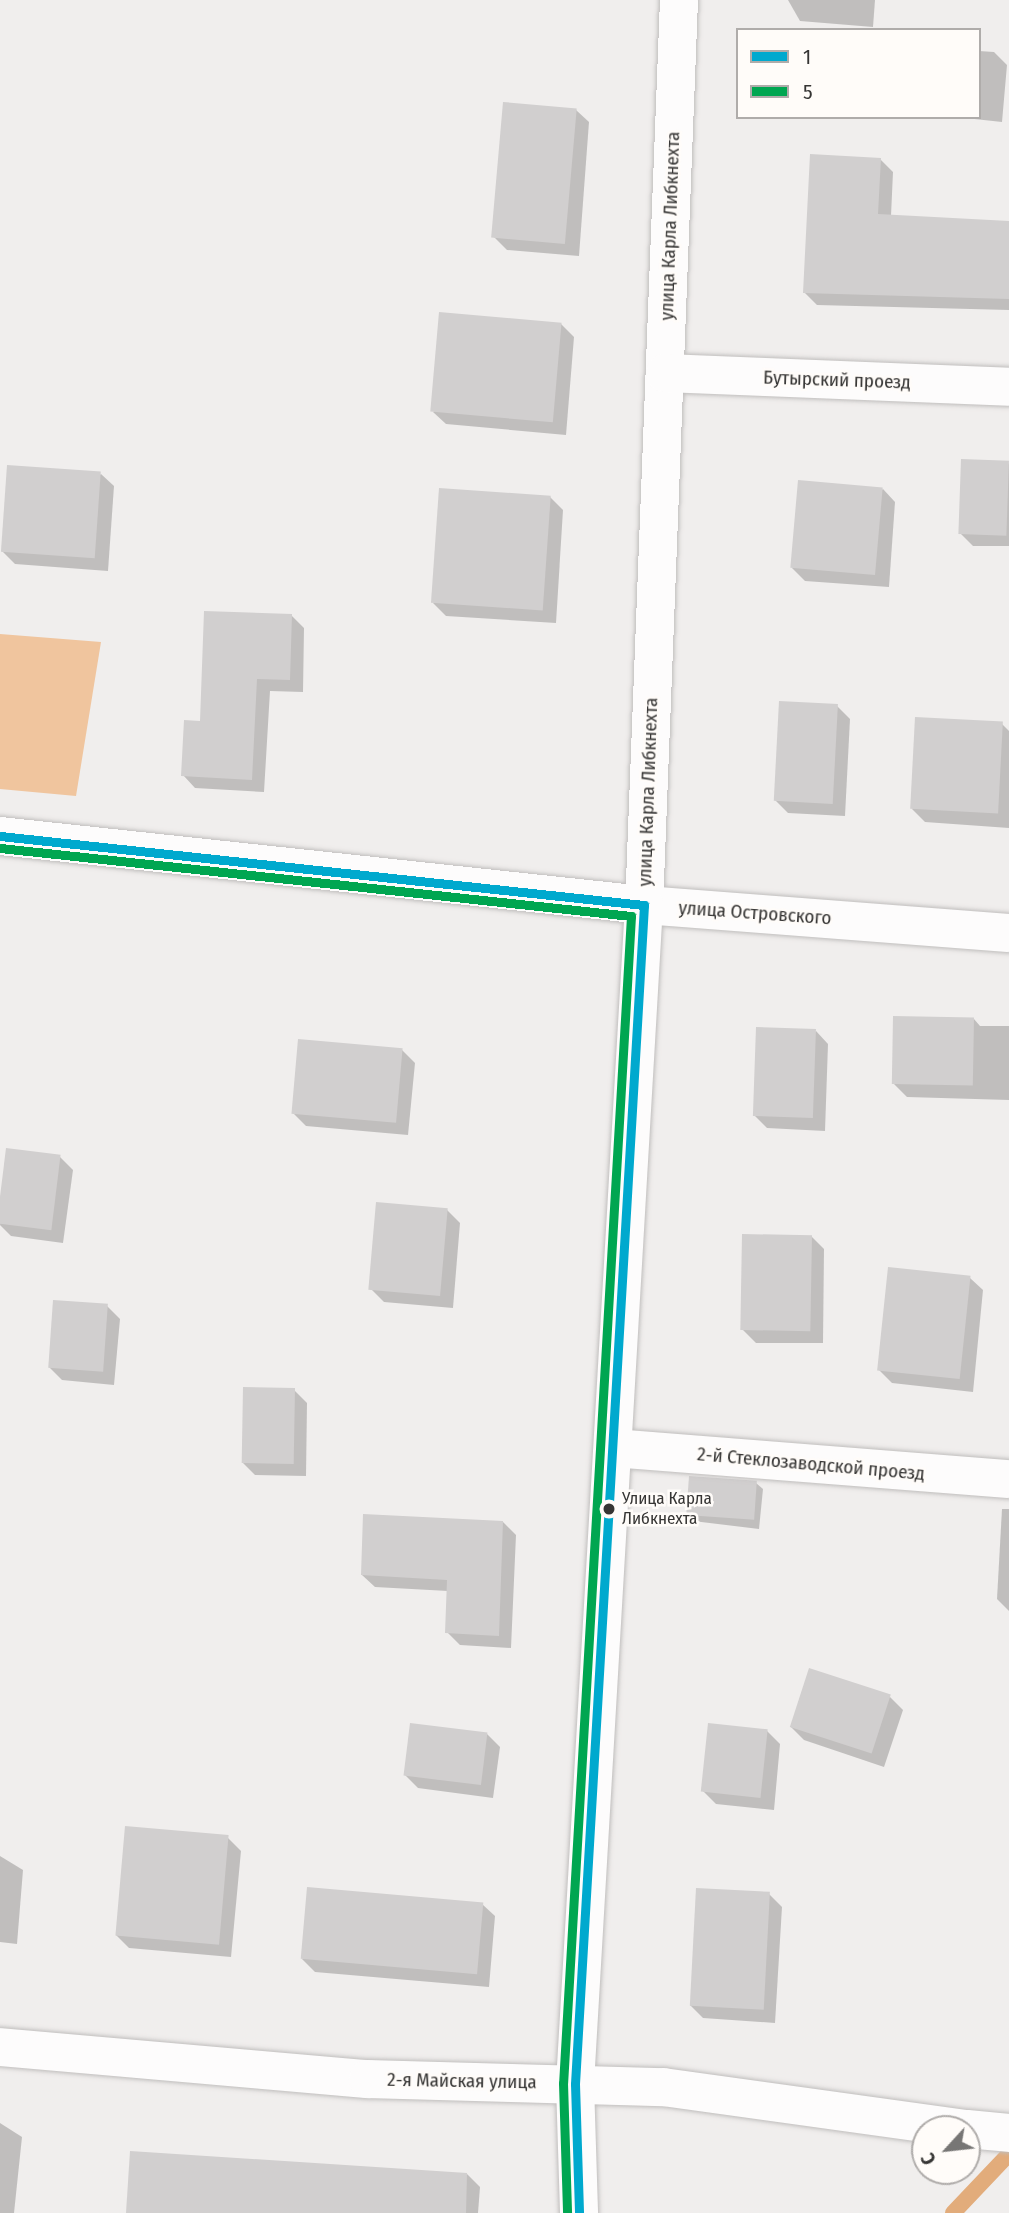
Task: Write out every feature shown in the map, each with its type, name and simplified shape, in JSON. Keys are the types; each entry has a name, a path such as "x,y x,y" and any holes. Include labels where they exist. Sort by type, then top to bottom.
{"street":[{"name":"улица Карла Либкнехта","path":"579,2213 575,2084 644,905 679,0"},
{"name":"Бутырский проезд","path":"665,373 1009,387"},
{"name":"улица Островского","path":"0,836 644,905 1009,933"},
{"name":"2-й Стеклозаводской проезд","path":"613,1448 1009,1479"},
{"name":"2-я Майская улица","path":"0,2047 368,2079 575,2084 772,2098 911,2120"},
{"name":"2-я Майская улица","path":"981,2130 1009,2133"}],"shaded area":[{"path":"0,634 101,642 76,796 0,789"}],"building":[{"path":"503,102 577,108 565,244 491,237"},
{"path":"810,154 881,158 878,214 1009,221 1009,299 803,293"},
{"path":"439,312 562,323 553,422 430,412"},
{"path":"961,459 1009,461 1006,536 958,534"},
{"path":"7,465 101,472 95,558 1,552"},
{"path":"798,480 883,487 875,575 790,568"},
{"path":"439,488 551,496 543,611 431,603"},
{"path":"204,611 292,614 290,680 257,679 252,780 181,776 184,720 200,721"},
{"path":"779,701 838,704 833,804 774,801"},
{"path":"915,717 1003,722 998,813 910,809"},
{"path":"893,1016 974,1017 973,1085 892,1084"},
{"path":"756,1027 816,1029 813,1118 753,1116"},
{"path":"298,1039 403,1048 396,1123 291,1114"},
{"path":"6,1148 61,1155 51,1230 0,1224 0,1197"},
{"path":"376,1202 448,1208 440,1296 368,1290"},
{"path":"742,1234 812,1235 810,1331 740,1330"},
{"path":"888,1267 971,1276 960,1379 877,1370"},
{"path":"53,1300 108,1304 103,1372 48,1368"},
{"path":"243,1387 295,1388 294,1464 242,1463"},
{"path":"689,1476 757,1481 754,1520 686,1515"},
{"path":"363,1514 503,1521 499,1636 445,1633 447,1580 361,1575"},
{"path":"809,1668 891,1695 872,1754 790,1727"},
{"path":"410,1723 487,1733 481,1785 404,1776"},
{"path":"708,1723 768,1729 760,1798 701,1792"},
{"path":"125,1826 229,1835 219,1945 115,1936"},
{"path":"307,1887 483,1902 477,1974 301,1959"},
{"path":"696,1888 770,1892 764,2010 690,2006"},
{"path":"130,2151 467,2173 466,2213 126,2213"}],"waterway":[{"path":"953,2213 1009,2154"}],"transit line":[{"name":"1","path":"0,836 644,905 575,2084 579,2213"},
{"name":"5","path":"0,848 631,916 563,2083 567,2213"}],"place":[{"name":"Улица Карла Либкнехта","path":"609,1509"}]}
